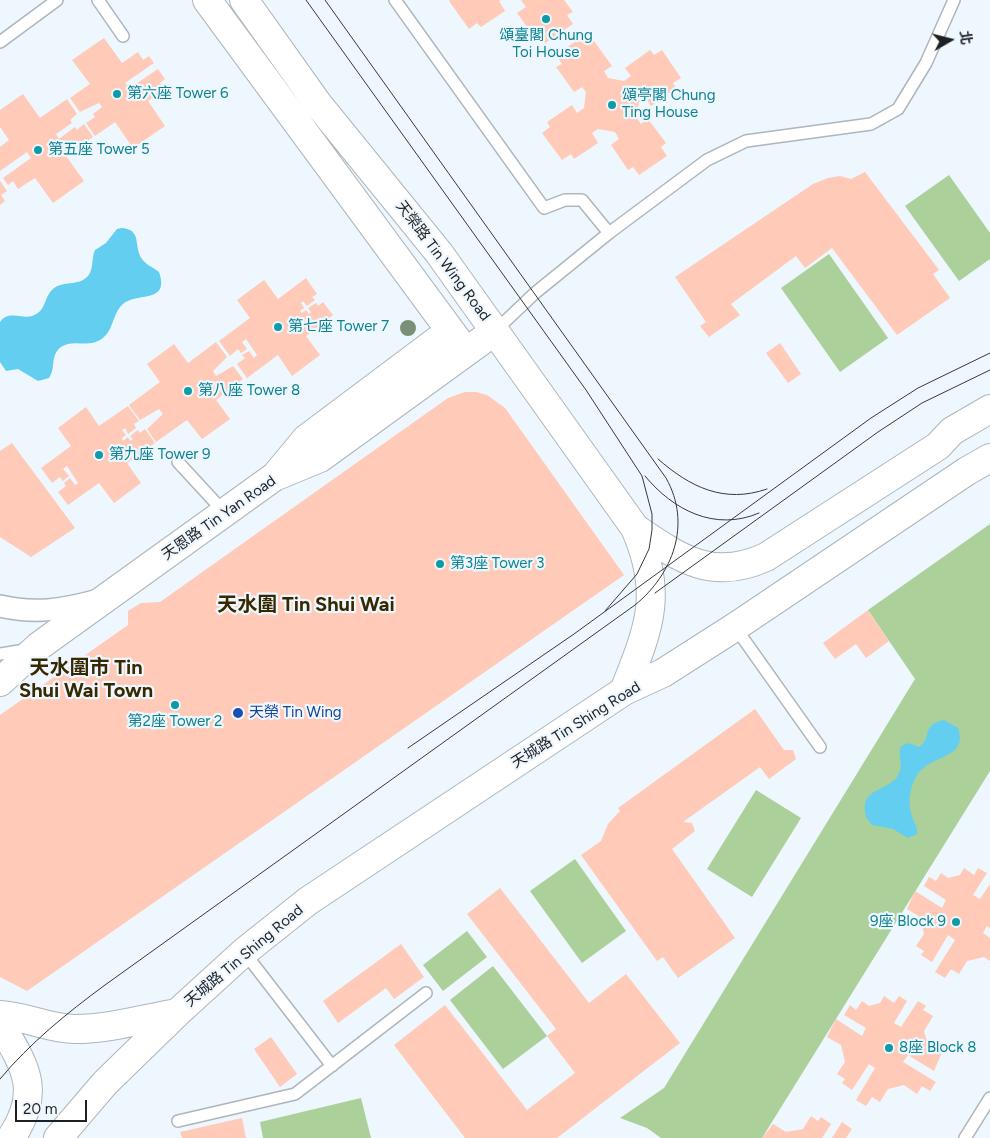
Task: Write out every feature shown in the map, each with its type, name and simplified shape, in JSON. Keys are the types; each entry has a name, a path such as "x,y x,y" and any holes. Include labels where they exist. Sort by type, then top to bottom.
{"main road":[{"path":"207,0 458,342"},
{"name":"天榮路 Tin Wing Road","path":"244,0 318,104 417,223 635,528 646,558 651,596 647,629 624,691"},
{"name":"天恩路 Tin Yan Road","path":"0,682 39,646 274,478 320,458 458,342 495,330"},
{"path":"938,446 952,431 990,409"},
{"path":"938,446 956,445 990,431"},
{"name":"天榮路 Tin Wing Road","path":"635,528 673,554 698,564 721,568 738,568 766,557 938,446"},
{"name":"天城路 Tin Shing Road","path":"58,1138 105,1084 177,1013 244,952 308,901 624,691 663,673 735,627 967,471 990,458"},
{"name":"天城路 Tin Shing Road","path":"0,1015 12,1016 52,1027 74,1029 109,1027 177,1013"},
{"path":"0,1024 20,1056 26,1072 27,1100 24,1115 11,1138"}],"street":[{"path":"0,606 18,611 43,612 66,609 105,599"}],"lane":[{"path":"0,42 57,0"},
{"path":"98,0 122,36"},
{"path":"395,0 544,208 565,200 582,200 609,233"},
{"path":"495,330 535,293 609,233 707,160 746,141 871,124 898,108 926,63 954,0"},
{"path":"178,462 225,513"},
{"path":"735,627 820,747"},
{"path":"0,654 39,646"},
{"path":"244,952 332,1066"},
{"path":"178,1122 295,1094 426,993"},
{"path":"965,1138 990,1098"}],"green space":[{"path":"949,175 990,233 990,259 959,281 905,206"},
{"path":"829,254 888,338 840,372 781,288"},
{"path":"990,524 990,771 762,1138 661,1138 647,1128 620,1118 664,1088 915,679 868,610"},
{"path":"756,790 801,818 752,897 707,869"},
{"path":"575,859 626,931 582,963 530,891"},
{"path":"467,931 487,957 443,991 423,965"},
{"path":"493,966 547,1036 503,1069 450,1000"},
{"path":"361,1098 371,1138 263,1138 260,1122"}],"water":[{"path":"122,228 133,232 142,259 159,272 160,289 150,296 129,300 123,304 116,313 107,333 98,341 70,344 61,347 55,354 49,378 38,381 18,369 6,371 0,362 0,322 3,318 7,316 28,317 37,314 43,308 50,293 57,286 75,283 88,276 95,250 106,243 117,229"},
{"path":"944,720 958,728 960,738 954,751 923,768 917,775 911,790 910,805 917,834 908,838 893,829 872,825 866,817 866,800 874,792 886,786 897,777 901,765 901,746 909,743 919,747 925,740 929,728 937,722"}],"building":[{"name":"頌臺閣 Chung Toi House","path":"450,0 501,0 499,1 505,11 481,27 477,23 469,29"},
{"name":"頌臺閣 Chung Toi House","path":"521,0 564,0 573,12 567,15 573,24 545,43 540,35 535,38 517,13 526,7"},
{"name":"頌亭閣 Chung Ting House","path":"583,36 589,44 594,41 612,66 604,71 608,78 624,81 631,76 625,68 650,50 654,55 662,50 681,78 673,83 676,88 651,106 646,98 639,102 636,117 641,124 648,119 666,143 661,147 667,156 639,175 633,167 628,170 611,145 619,139 615,132 598,129 592,133 598,143 574,159 571,154 562,160 542,133 550,127 547,122 572,105 577,113 584,108 586,92 582,87 574,92 556,67 562,64 556,55"},
{"name":"第六座 Tower 6","path":"104,38 122,63 138,52 143,60 149,56 154,63 125,83 130,88 158,69 165,79 160,83 164,89 148,101 165,126 133,148 115,122 95,136 86,123 95,117 93,114 102,107 99,103 80,112 70,98 90,84 72,60"},
{"name":"第五座 Tower 5","path":"23,94 40,118 67,99 77,114 70,120 72,123 56,134 59,139 75,127 77,130 84,124 93,137 66,156 84,181 53,203 35,178 18,189 13,181 8,185 3,178 31,158 27,152 0,171 0,147 9,140 0,127 0,110"},
{"path":"865,172 939,270 933,274 950,298 897,335 832,248 805,268 796,256 731,304 740,315 709,337 700,326 706,322 675,277 813,184 840,176 851,179"},
{"path":"0,181 7,191 1,195 5,201 0,205"},
{"name":"第七座 Tower 7","path":"306,278 317,294 312,297 315,300 307,306 303,301 301,303 304,308 300,311 302,313 306,310 309,314 311,312 308,308 316,303 318,306 323,302 333,315 306,336 320,355 292,376 278,355 247,378 237,364 245,358 242,355 249,351 254,358 257,355 246,339 242,342 247,349 241,353 238,349 230,356 219,341 250,318 237,300 264,280 278,299"},
{"name":"第八座 Tower 8","path":"216,342 227,357 213,371 216,376 233,366 243,379 216,400 230,419 202,439 187,420 156,442 147,429 163,414 159,409 140,420 129,405 160,382 147,364 174,344 188,363"},
{"path":"780,343 801,374 788,383 766,353"},
{"path":"465,392 487,395 505,408 624,575 27,991 0,977 0,715 128,625 128,611 141,603 160,602 448,398"},
{"name":"第九座 Tower 9","path":"128,406 139,421 134,424 136,428 128,434 125,428 122,430 126,435 122,438 123,441 128,437 130,441 133,439 130,436 138,430 140,433 145,429 155,443 127,463 141,483 114,503 99,483 68,505 58,492 66,486 64,483 70,478 75,485 78,483 67,466 63,469 69,476 63,481 60,477 52,483 41,468 71,446 58,428 86,407 99,426"},
{"path":"12,443 75,528 31,557 0,537 0,451"},
{"path":"868,610 889,641 866,658 856,644 835,659 823,643"},
{"path":"755,709 784,750 793,750 796,759 769,779 760,767 683,822 692,823 695,831 672,849 735,938 678,978 663,957 657,961 581,855 601,841 608,824 620,811 618,808"},
{"name":"9座 Block 9","path":"964,868 974,875 978,868 987,873 973,895 980,899 990,884 990,928 987,926 983,933 990,938 990,961 984,957 967,961 959,974 951,969 945,978 935,972 955,940 948,935 932,962 921,955 924,951 916,946 924,934 920,917 907,909 915,891 942,908 946,900 924,886 929,877 936,881 941,873 948,878 960,875"},
{"path":"500,888 589,1003 626,974 680,1043 557,1138 465,1138 394,1045 445,1005 527,1110 575,1073 547,1036 556,1029 467,914"},
{"path":"401,944 424,977 394,999 386,988 338,1023 323,1001"},
{"name":"8座 Block 8","path":"884,996 894,1003 899,996 907,1001 894,1023 901,1027 918,1001 926,1006 923,1010 933,1016 924,1031 927,1042 942,1052 934,1071 908,1055 903,1062 936,1082 930,1091 922,1086 917,1094 904,1085 888,1089 880,1102 872,1097 866,1106 856,1100 875,1068 869,1064 852,1090 842,1083 845,1079 837,1074 845,1062 841,1045 827,1037 836,1019 862,1036 866,1028 844,1015 850,1005 856,1010 862,1001 869,1006 880,1003"},
{"path":"271,1037 297,1074 280,1087 254,1049"},
{"path":"811,1116 818,1121 821,1117 831,1124 822,1138 762,1138 773,1124 786,1132 803,1129"},
{"path":"242,1118 246,1138 182,1138 180,1132"},
{"path":"842,1122 852,1129 846,1138 832,1138"}],"tram line":[{"path":"306,0 586,390 642,476 652,514 649,549 637,574 605,611"},
{"path":"0,1079 50,1029 105,985 635,605 660,579 674,547 678,530 677,513 674,495 666,478 325,0"},
{"path":"408,748 574,634 871,418 918,388 990,353"},
{"path":"655,593 878,432 922,403 990,370"},
{"path":"658,459 682,478 708,490 736,495 767,489"},
{"path":"645,476 668,499 682,508 711,519 727,520 759,513"}],"place":[{"name":"頌臺閣 Chung Toi House","path":"546,19"},
{"name":"第六座 Tower 6","path":"117,94"},
{"name":"頌亭閣 Chung Ting House","path":"612,105"},
{"name":"第五座 Tower 5","path":"38,150"},
{"name":"第七座 Tower 7","path":"278,327"},
{"name":"第八座 Tower 8","path":"188,391"},
{"name":"第九座 Tower 9","path":"99,455"},
{"name":"第3座 Tower 3","path":"440,564"},
{"name":"第2座 Tower 2","path":"175,705"},
{"name":"天榮 Tin Wing","path":"238,713"},
{"name":"9座 Block 9","path":"956,922"},
{"name":"8座 Block 8","path":"889,1048"}],"district":[{"name":"天水圍 Tin Shui Wai","path":"306,605"},
{"name":"天水圍市 Tin Shui Wai Town","path":"86,680"}]}
